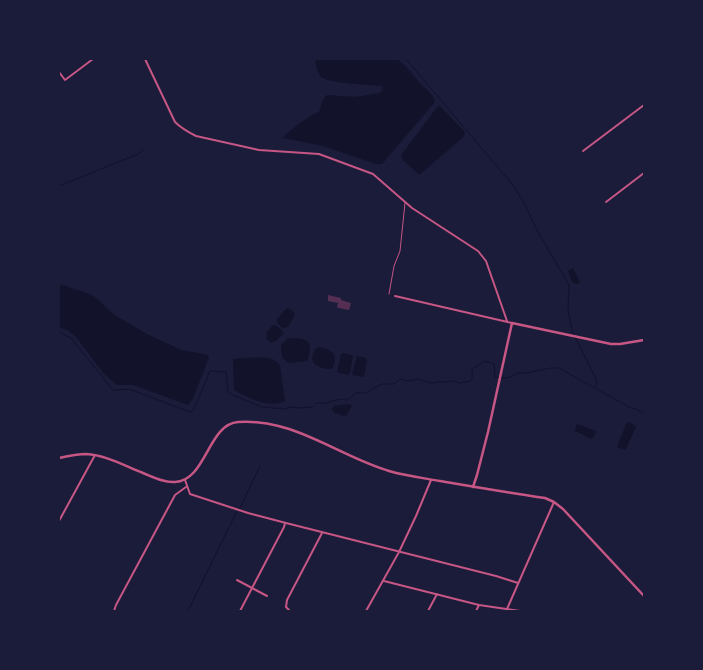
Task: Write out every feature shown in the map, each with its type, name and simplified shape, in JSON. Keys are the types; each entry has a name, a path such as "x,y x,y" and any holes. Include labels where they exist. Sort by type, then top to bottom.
{"street":[{"path":"59,72 65,80 93,59"},
{"path":"145,59 170,111 182,129 196,136 259,150 324,155 372,174 431,221 471,245 483,256 507,321"},
{"path":"582,151 644,105"},
{"path":"606,202 644,173"},
{"path":"395,296 616,345 644,340"},
{"path":"473,487 479,468 512,323"},
{"path":"59,458 83,454 95,455 107,458 163,480 175,482 185,480 196,468 222,430 232,423 242,422 283,426 392,472 431,480 544,498 554,502 563,509 644,596"},
{"path":"59,521 95,455"},
{"path":"185,480 190,494 248,513 518,583"},
{"path":"366,611 399,552 431,480"},
{"path":"114,611 175,495 186,486"},
{"path":"506,609 554,502"},
{"path":"240,611 285,523"},
{"path":"290,611 286,606 287,600 322,532"},
{"path":"237,580 267,596"},
{"path":"384,581 479,605 520,611"},
{"path":"428,611 437,594"},
{"path":"476,611 479,605"}],"lane":[{"path":"389,294 394,266 400,251 406,202"}],"shaded area":[{"path":"315,59 397,59 431,94 435,102 382,164 376,164 323,146 283,138 300,123 319,112 323,100 327,95 355,97 379,93 382,91 383,87 380,86 331,81 325,79 321,77 319,73"},
{"path":"438,106 440,106 465,132 464,136 419,175 401,158 402,154"},
{"path":"573,268 580,282 577,284 572,282 568,271"},
{"path":"59,284 90,294 99,300 113,314 147,334 181,350 208,355 209,357 193,399 188,405 133,385 117,385 103,373 77,338 69,331 59,327"},
{"path":"287,308 292,310 295,314 290,324 286,328 281,327 277,322 277,319"},
{"path":"273,325 277,326 284,333 276,341 271,343 266,338 267,332"},
{"path":"288,338 304,340 310,344 307,361 288,363 284,359 281,353 281,345"},
{"path":"319,347 331,351 335,356 332,369 322,368 313,361 313,353 316,348"},
{"path":"343,353 353,356 350,373 348,375 337,372 341,354"},
{"path":"357,356 366,358 367,361 364,377 352,374"},
{"path":"269,358 280,365 285,401 272,404 259,402 234,390 233,359"},
{"path":"347,404 352,405 347,415 344,416 335,413 332,410 334,406"},
{"path":"627,422 636,426 626,449 624,450 617,447"},
{"path":"577,424 596,431 593,438 591,439 575,431"}],"building":[{"path":"328,295 341,298 341,300 351,303 349,310 337,307 338,303 328,301"}],"waterway":[{"path":"406,59 513,185 523,201 538,232 569,285 568,309 572,331 597,381 596,387"},
{"path":"59,186 138,154 143,150"},
{"path":"59,332 72,339 113,390 129,389 190,412 194,409 210,371 226,372 228,392 233,395 262,407 285,409 290,407 312,407 316,403 326,403 340,399 347,400 356,393 366,393 382,384 394,384 400,379 408,381 419,379 430,383 453,381 460,383 470,381 472,379 472,369 485,361 494,364 495,377 507,378 519,373 559,368 644,414"},
{"path":"240,508 260,466"},
{"path":"188,611 236,513"}]}
